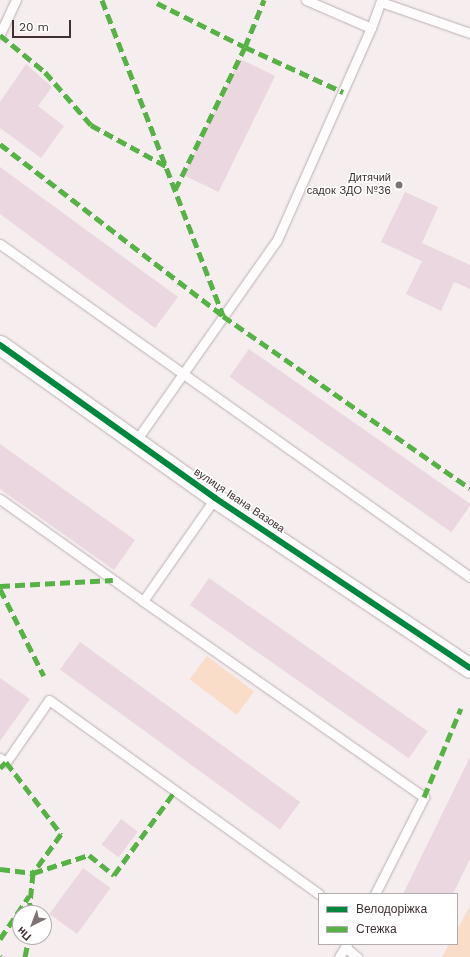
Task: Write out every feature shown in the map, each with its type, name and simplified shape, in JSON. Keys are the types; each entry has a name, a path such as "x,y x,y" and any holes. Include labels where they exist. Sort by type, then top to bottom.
{"street":[{"name":"вулиця Івана Вазова","path":"0,345 215,498 470,668"}],"lane":[{"path":"0,34 16,0"},
{"path":"306,0 371,28"},
{"path":"135,442 276,240 371,28 381,1 470,33"},
{"path":"0,244 470,577"},
{"path":"143,601 215,498"},
{"path":"0,499 143,601 424,797 376,893"},
{"path":"0,758 6,762 49,700 318,893"},
{"path":"339,957 346,946 357,957"}],"shaded area":[{"path":"207,656 254,692 237,715 190,679"},
{"path":"470,906 470,957 442,957 448,945 458,945 458,928"}],"building":[{"path":"240,59 275,76 219,192 183,175"},
{"path":"26,64 52,87 38,106 64,126 41,158 0,128 0,102"},
{"path":"0,167 178,297 155,328 0,214"},
{"path":"405,192 438,207 422,243 470,265 470,289 454,282 441,311 406,294 422,261 381,242"},
{"path":"249,349 470,504 451,532 229,377"},
{"path":"0,444 135,540 114,570 0,489"},
{"path":"209,578 428,731 409,758 190,605"},
{"path":"80,642 300,802 280,829 60,670"},
{"path":"0,678 30,699 0,741"},
{"path":"470,757 470,859 453,893 403,893"},
{"path":"121,819 138,832 119,857 102,845"},
{"path":"83,868 111,888 77,934 52,916 52,911"}],"marked path":[{"path":"102,0 223,316"},
{"path":"157,3 245,47 264,0"},
{"path":"0,35 45,72 91,125 166,166"},
{"path":"175,190 245,47 343,92"},
{"path":"0,144 223,316 470,488"},
{"path":"0,586 113,580"},
{"path":"0,589 44,676"},
{"path":"424,797 461,708"},
{"path":"0,768 6,762 61,834 33,873 30,905"},
{"path":"0,869 33,873 89,855 114,875 175,791"},
{"path":"0,939 29,896"},
{"path":"25,957 27,945"}],"cycle path":[{"path":"0,345 215,498 470,668"}],"place":[{"name":"Дитячий садок ЗДО №36","path":"399,185"}]}
